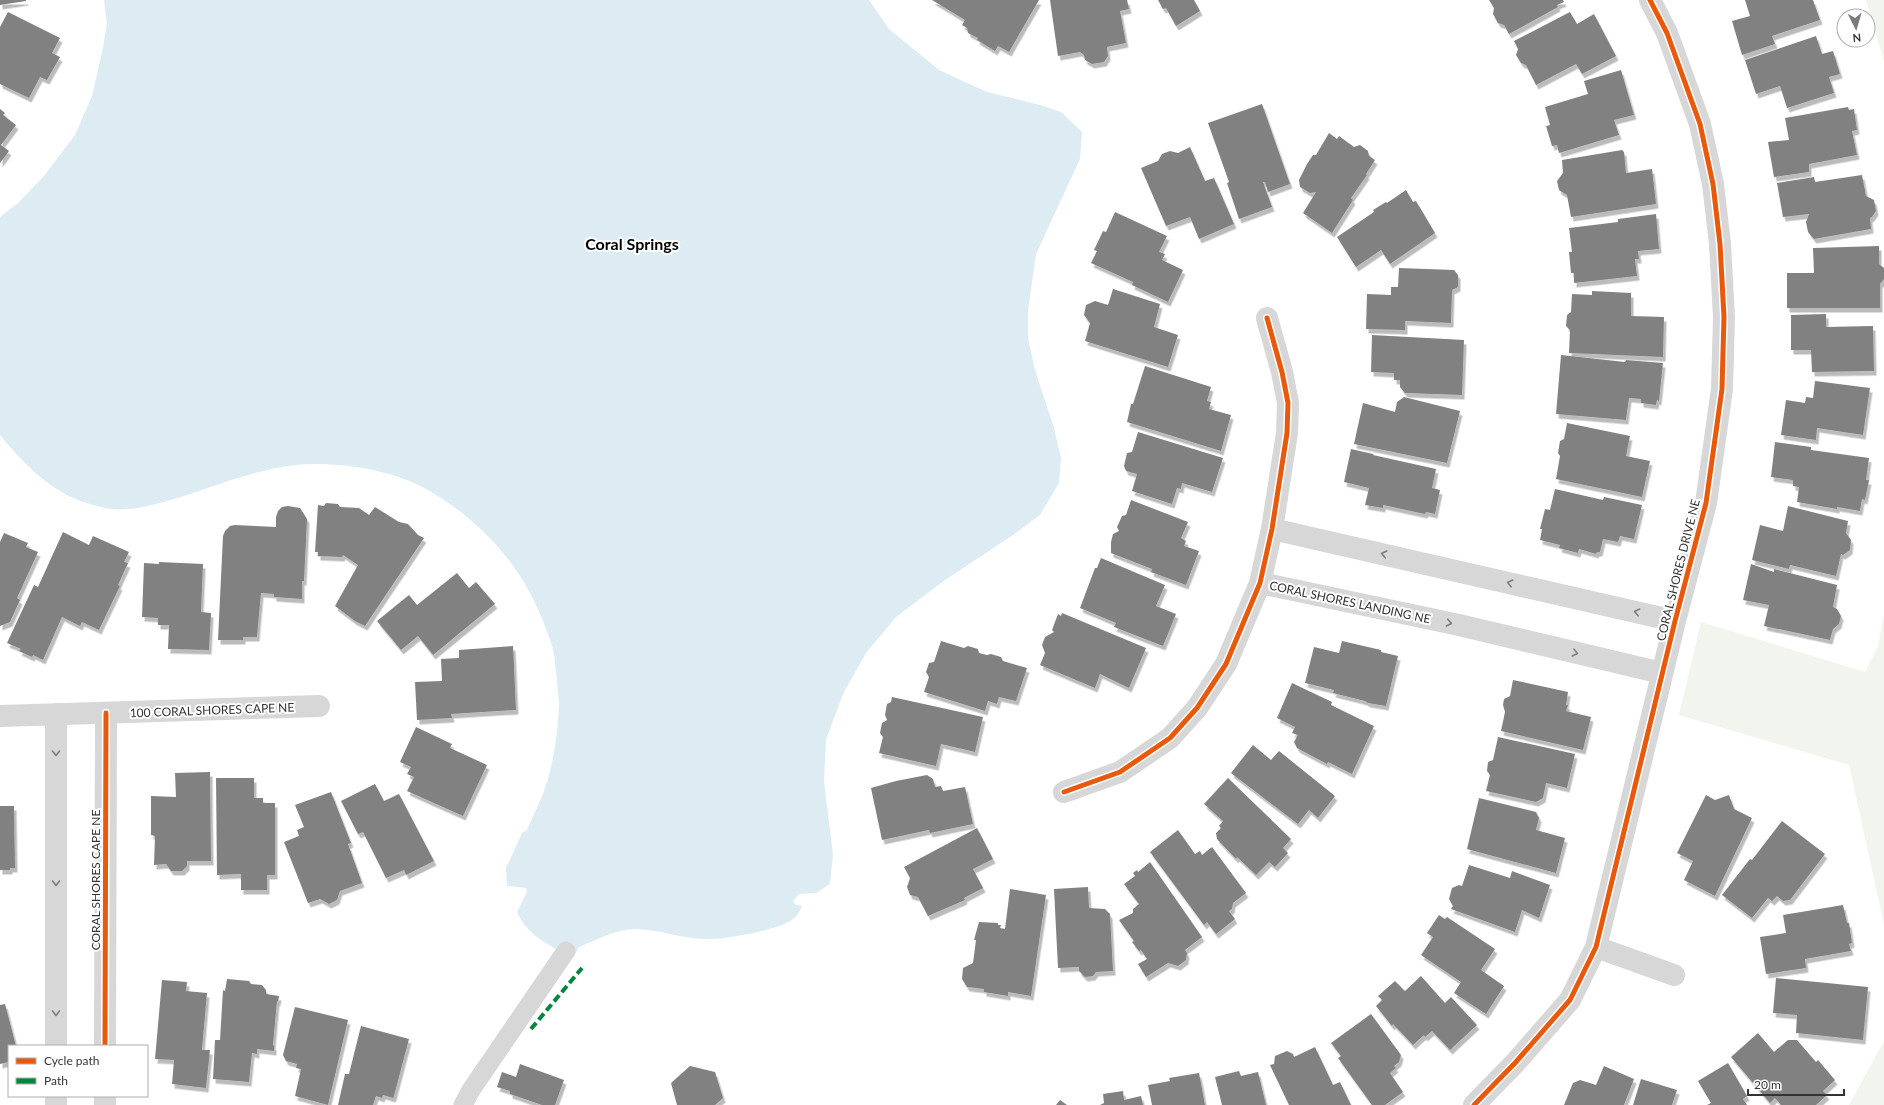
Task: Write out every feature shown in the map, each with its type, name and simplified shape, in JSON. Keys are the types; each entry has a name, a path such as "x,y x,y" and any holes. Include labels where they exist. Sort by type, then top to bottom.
{"street":[{"name":"CORAL SHORES DRIVE NE","path":"1474,1105 1515,1063 1570,1000 1596,947 1675,621 1706,503 1722,389 1724,317 1720,244 1713,184 1700,124 1667,33 1650,0"},
{"name":"CORAL SHORES LANDING NE","path":"1267,318 1282,372 1288,403 1287,433 1272,529 1260,583 1459,625 1662,674"},
{"path":"1272,529 1675,621"},
{"path":"1064,792 1120,772 1170,738 1197,708 1226,664 1260,583"},
{"name":"100 CORAL SHORES CAPE NE","path":"106,713 318,706"},
{"path":"0,716 106,713"},
{"name":"CORAL SHORES CAPE NE","path":"105,1045 106,713"},
{"path":"56,714 56,1045"},
{"path":"1596,947 1674,975"}],"lane":[{"path":"464,1105 471,1090 566,951"}],"shaded area":[{"path":"104,0 869,0 889,29 939,70 987,92 1040,105 1061,112 1082,132 1080,159 1036,254 1028,310 1028,338 1035,370 1054,428 1061,458 1059,483 1040,515 1013,535 945,580 896,617 866,653 844,692 826,739 824,781 833,855 830,884 816,893 799,894 793,901 796,905 802,906 798,914 792,920 785,924 765,930 712,939 693,938 637,929 622,930 579,947 573,958 548,945 534,935 522,921 517,912 527,892 526,888 507,886 506,868 522,833 527,830 541,798 547,784 552,762 559,705 553,651 550,638 537,607 513,566 483,531 446,501 412,482 396,476 362,468 328,464 311,464 279,467 247,475 154,505 132,509 112,509 78,500 49,484 24,462 0,435 0,217 18,203 44,176 75,135 92,96 103,48 107,23"},
{"path":"1866,0 1884,0 1884,62 1876,34 1876,8 1868,8"},
{"path":"1884,614 1884,925 1849,765 1679,715 1701,622 1865,672 1878,646"},
{"path":"1884,1041 1884,1105 1849,1105"}],"building":[{"path":"0,0 26,0 26,1 0,5"},
{"path":"932,0 1039,0 1009,52 998,46 995,51 977,40 978,38 968,33 967,28 962,25 965,20"},
{"path":"1050,0 1127,0 1129,9 1120,11 1126,43 1107,47 1108,56 1104,62 1092,64 1085,60 1084,55 1080,52 1058,56"},
{"path":"1158,0 1194,0 1200,11 1176,26 1166,8 1163,9"},
{"path":"1489,0 1563,0 1564,2 1557,5 1558,7 1509,34 1504,25 1498,23 1493,14 1494,8"},
{"path":"1745,0 1813,0 1820,20 1772,36 1775,44 1742,55 1732,21 1750,16"},
{"path":"8,12 60,38 52,53 60,57 47,80 40,77 29,98 0,84 0,27"},
{"path":"1570,12 1577,24 1594,14 1616,56 1582,74 1576,64 1536,85 1526,65 1521,63 1516,55 1518,49 1514,41"},
{"path":"1816,36 1822,54 1833,51 1840,74 1829,77 1834,93 1787,108 1780,86 1756,94 1745,60"},
{"path":"1621,70 1634,115 1614,120 1619,135 1559,153 1557,145 1552,146 1546,126 1550,125 1545,107 1588,94 1584,81"},
{"path":"1262,104 1290,184 1268,192 1265,182 1263,182 1272,207 1239,219 1227,183 1229,182 1208,123"},
{"path":"1848,107 1849,110 1854,109 1857,130 1852,131 1857,155 1809,164 1809,172 1774,177 1768,142 1789,140 1785,118"},
{"path":"0,109 5,113 3,115 16,125 1,145 9,151 0,163"},
{"path":"1329,133 1337,139 1339,136 1354,147 1360,145 1368,151 1369,156 1375,160 1366,174 1367,175 1351,198 1353,200 1332,233 1303,213 1316,192 1310,193 1300,187 1299,180 1307,164 1313,155 1316,155"},
{"path":"1190,147 1205,181 1214,178 1234,224 1199,239 1190,217 1166,226 1141,168 1158,161 1162,154 1170,151 1178,153"},
{"path":"1622,150 1624,152 1626,173 1652,169 1656,204 1571,217 1567,195 1559,190 1557,181 1563,173 1562,160"},
{"path":"1862,175 1866,196 1874,200 1876,211 1870,218 1871,229 1814,239 1808,232 1806,222 1809,214 1783,217 1777,183 1814,177 1815,182"},
{"path":"1406,190 1413,202 1416,201 1435,233 1390,264 1381,250 1356,267 1337,237 1374,212 1373,210 1386,202 1387,203"},
{"path":"1115,212 1167,236 1159,252 1165,254 1162,260 1183,270 1168,302 1132,285 1133,282 1091,263 1097,251 1094,250 1103,231 1106,232"},
{"path":"1656,214 1659,249 1638,251 1639,259 1635,259 1637,276 1574,283 1574,273 1571,273 1569,252 1572,252 1569,228 1618,222 1618,219"},
{"path":"1879,246 1879,264 1884,268 1884,279 1880,284 1880,308 1787,308 1787,273 1814,273 1813,248"},
{"path":"1399,268 1454,270 1458,275 1458,287 1452,290 1451,323 1405,321 1405,330 1366,329 1367,294 1391,295 1391,287 1398,287"},
{"path":"1113,289 1160,304 1154,327 1178,335 1168,367 1085,341 1090,323 1084,315 1086,305 1095,301 1108,305"},
{"path":"1592,291 1631,293 1631,316 1664,317 1663,357 1569,353 1570,330 1566,326 1567,315 1571,312 1572,294 1592,295"},
{"path":"1826,314 1826,327 1873,326 1874,371 1812,372 1811,350 1791,350 1791,315"},
{"path":"1372,335 1464,340 1462,395 1405,393 1400,387 1400,380 1394,380 1394,373 1371,372"},
{"path":"1561,355 1625,362 1626,360 1663,363 1659,401 1657,400 1656,405 1641,403 1641,399 1629,398 1626,420 1556,414"},
{"path":"1145,366 1211,387 1207,401 1211,402 1209,409 1231,415 1221,451 1127,422 1131,404 1133,404"},
{"path":"1815,381 1870,388 1863,435 1817,428 1816,440 1781,435 1786,400 1805,403 1806,397 1813,398"},
{"path":"1404,397 1460,411 1447,463 1354,444 1363,403 1395,412 1397,402"},
{"path":"1567,423 1630,436 1626,456 1650,461 1642,497 1556,479 1560,456 1558,453 1560,441 1564,439"},
{"path":"1138,432 1223,458 1212,492 1182,483 1181,489 1177,488 1172,504 1132,491 1137,474 1126,471 1124,466 1127,453 1132,452"},
{"path":"1775,442 1811,447 1811,450 1869,458 1866,480 1869,480 1865,500 1862,499 1860,511 1837,507 1837,509 1797,502 1799,487 1793,486 1793,480 1771,477"},
{"path":"1351,449 1436,469 1432,488 1440,490 1435,514 1426,512 1425,514 1383,505 1383,508 1365,505 1369,488 1344,482"},
{"path":"1555,489 1603,500 1604,497 1642,505 1634,539 1620,536 1618,542 1603,539 1600,552 1597,552 1596,554 1579,549 1578,553 1559,548 1560,545 1540,540 1542,529 1540,529 1545,509 1550,510"},
{"path":"1131,500 1188,522 1181,538 1186,541 1184,546 1199,551 1186,585 1151,572 1152,569 1111,553 1113,534 1119,531 1117,527 1122,516 1126,515"},
{"path":"326,503 338,504 340,507 359,508 369,515 375,507 399,522 408,524 418,535 424,538 365,626 355,621 335,606 358,565 343,555 342,557 318,556 318,552 315,552 318,505 324,506"},
{"path":"288,506 300,508 307,519 302,599 274,597 274,594 261,593 257,637 243,637 243,640 218,640 223,536 225,531 230,526 235,525 276,527 276,517 278,511 282,507"},
{"path":"1788,506 1848,521 1846,533 1851,540 1850,550 1843,555 1841,554 1836,576 1790,565 1789,569 1752,560 1760,525 1783,531"},
{"path":"63,532 89,545 93,536 129,552 124,562 128,563 118,585 120,586 99,630 82,622 80,626 62,617 43,660 19,651 21,649 7,643 34,585 38,587"},
{"path":"4,533 28,543 26,547 38,552 17,598 20,600 10,622 0,626 0,542"},
{"path":"1101,558 1165,585 1156,606 1176,614 1163,646 1114,627 1116,623 1080,608 1095,568 1097,568"},
{"path":"159,562 203,564 201,612 211,613 209,650 168,649 169,625 158,625 158,618 142,617 144,563 159,564"},
{"path":"1751,564 1774,572 1774,569 1837,585 1833,607 1837,609 1841,616 1839,624 1833,629 1830,640 1764,626 1769,605 1743,600"},
{"path":"457,573 469,588 476,582 495,604 433,655 418,636 401,650 377,621 409,595 417,605"},
{"path":"1062,613 1146,648 1129,688 1100,674 1095,688 1040,665 1045,653 1042,645 1045,637 1054,632 1052,630 1058,614 1061,616"},
{"path":"941,641 964,648 968,646 978,649 979,653 1001,657 1003,661 1027,668 1016,701 999,697 997,704 988,701 985,711 924,692 929,677 926,672 929,663 934,662"},
{"path":"1342,641 1381,650 1381,652 1398,656 1386,706 1368,703 1333,693 1334,690 1305,683 1314,647 1339,653"},
{"path":"513,646 516,710 451,714 452,718 417,720 415,682 442,681 441,659 459,658 459,650"},
{"path":"1513,680 1568,692 1566,705 1568,705 1566,711 1591,717 1583,750 1501,731 1505,712 1503,705 1504,699 1510,696"},
{"path":"1292,683 1332,702 1331,705 1374,726 1352,774 1328,762 1327,764 1297,748 1294,742 1298,735 1292,733 1295,727 1277,718"},
{"path":"892,697 983,717 975,752 941,744 936,766 879,753 883,737 880,733 882,723 887,720 885,715 887,704 891,702"},
{"path":"416,727 452,744 450,748 487,765 463,816 407,791 414,777 407,774 411,767 400,762"},
{"path":"1498,737 1575,754 1567,788 1546,783 1543,798 1536,802 1486,791 1490,775 1487,771 1488,762 1493,760"},
{"path":"1253,745 1271,760 1279,751 1335,796 1318,818 1309,810 1298,824 1231,773"},
{"path":"210,772 211,861 187,861 187,866 182,871 171,871 166,864 154,865 155,836 151,835 151,796 176,797 175,773"},
{"path":"927,775 933,779 935,787 941,786 943,791 965,787 973,824 930,833 929,830 882,840 871,788"},
{"path":"216,778 254,778 254,798 263,798 263,803 275,803 275,875 267,875 267,890 241,890 241,874 217,875"},
{"path":"1228,778 1291,839 1283,848 1288,853 1275,867 1269,862 1256,875 1237,857 1236,859 1217,839 1216,833 1221,828 1219,826 1223,821 1204,804"},
{"path":"375,784 384,801 399,794 434,861 406,875 404,870 386,878 363,832 358,834 341,801"},
{"path":"331,792 351,843 348,844 362,883 340,891 337,900 329,904 320,899 308,903 284,842 299,836 297,830 304,827 295,805"},
{"path":"1706,795 1715,800 1729,795 1734,809 1752,818 1715,896 1684,880 1693,861 1677,853"},
{"path":"1479,798 1536,812 1539,818 1536,830 1565,838 1556,873 1467,849"},
{"path":"0,806 14,806 15,868 10,868 10,870 0,870"},
{"path":"1782,821 1825,854 1790,900 1783,901 1777,896 1772,901 1768,898 1752,918 1722,895 1750,859 1752,860"},
{"path":"977,828 993,859 973,869 983,888 964,898 965,900 928,916 918,897 910,895 907,887 910,878 904,867"},
{"path":"1178,830 1195,854 1200,851 1202,855 1212,847 1246,893 1233,903 1232,909 1229,911 1235,919 1216,934 1207,922 1204,925 1150,852"},
{"path":"1150,862 1202,937 1185,950 1187,953 1186,960 1178,966 1168,963 1146,977 1138,964 1147,959 1141,950 1139,951 1132,942 1134,941 1119,920 1133,913 1133,909 1139,904 1124,884 1135,876 1133,873 1137,870 1138,872"},
{"path":"1469,865 1510,878 1512,871 1550,885 1539,918 1522,910 1515,932 1451,909 1453,906 1449,899 1452,888 1459,885 1462,886"},
{"path":"1088,887 1089,908 1105,909 1110,914 1113,971 1096,972 1093,976 1085,977 1079,971 1079,967 1058,968 1054,889"},
{"path":"1010,889 1046,895 1031,996 1008,992 1008,996 984,992 984,989 967,987 962,979 963,968 973,963 976,940 974,940 979,922 998,923 998,925 1001,925 1000,928 1005,929"},
{"path":"1843,905 1847,923 1849,923 1852,943 1849,944 1851,951 1805,959 1806,968 1766,974 1760,937 1786,933 1783,915"},
{"path":"1439,915 1445,919 1447,917 1495,949 1481,970 1504,986 1486,1014 1454,993 1461,982 1421,955 1433,937 1427,933"},
{"path":"1421,976 1445,1003 1451,997 1477,1025 1450,1050 1432,1031 1425,1037 1424,1035 1413,1045 1393,1024 1392,1026 1376,1006 1382,1000 1378,996 1395,981 1405,991"},
{"path":"1776,978 1868,987 1863,1040 1796,1033 1797,1015 1773,1013"},
{"path":"227,979 249,981 251,984 262,985 266,990 266,994 279,996 278,1002 277,1001 273,1045 274,1051 257,1049 257,1054 252,1053 249,1082 213,1079 215,1040 220,1040 223,990 225,991"},
{"path":"162,980 187,982 186,991 207,993 202,1050 210,1050 206,1088 172,1084 174,1060 155,1059"},
{"path":"5,1004 16,1045 8,1045 8,1062 0,1064 0,1005"},
{"path":"295,1007 348,1020 328,1105 295,1096 301,1069 296,1068 297,1064 286,1061 283,1055"},
{"path":"1371,1014 1401,1055 1399,1062 1394,1066 1396,1068 1390,1073 1403,1092 1385,1105 1372,1105 1338,1058 1341,1056 1331,1043"},
{"path":"361,1026 409,1039 394,1096 393,1098 383,1095 382,1098 376,1096 373,1105 338,1105 345,1074 349,1074"},
{"path":"1758,1033 1774,1052 1788,1040 1797,1040 1816,1062 1818,1060 1835,1080 1823,1091 1827,1095 1816,1105 1781,1105 1775,1098 1770,1103 1731,1057"},
{"path":"1315,1047 1333,1085 1340,1082 1351,1105 1289,1105 1270,1065 1274,1064 1275,1056 1287,1051 1293,1054 1294,1057"},
{"path":"1728,1063 1747,1096 1743,1099 1747,1105 1707,1105 1711,1103 1698,1081"},
{"path":"520,1064 564,1080 555,1105 542,1105 510,1094 510,1091 497,1087 502,1072 516,1077"},
{"path":"690,1066 715,1072 723,1098 715,1105 677,1105 671,1083"},
{"path":"1604,1066 1634,1079 1624,1105 1564,1105 1573,1083 1580,1080 1596,1085"},
{"path":"1239,1071 1241,1076 1258,1072 1266,1105 1222,1105 1215,1077"},
{"path":"1199,1073 1205,1105 1152,1105 1148,1085 1170,1081 1169,1078"},
{"path":"1641,1079 1677,1090 1672,1105 1633,1105"},
{"path":"1123,1091 1124,1100 1141,1096 1143,1105 1100,1105 1104,1103 1103,1094"},
{"path":"1060,1100 1067,1105 1056,1105"}],"marked path":[{"path":"531,1029 582,968"}],"cycle path":[{"path":"1474,1105 1515,1063 1570,1000 1596,947 1675,621 1706,503 1722,389 1724,317 1720,244 1713,184 1700,124 1667,33 1650,0"},
{"path":"1064,792 1120,772 1170,738 1197,708 1226,664 1260,583 1272,529 1287,433 1288,403 1282,372 1267,318"},
{"path":"105,1045 106,713"}],"district":[{"name":"Coral Springs","path":"632,243"}]}
